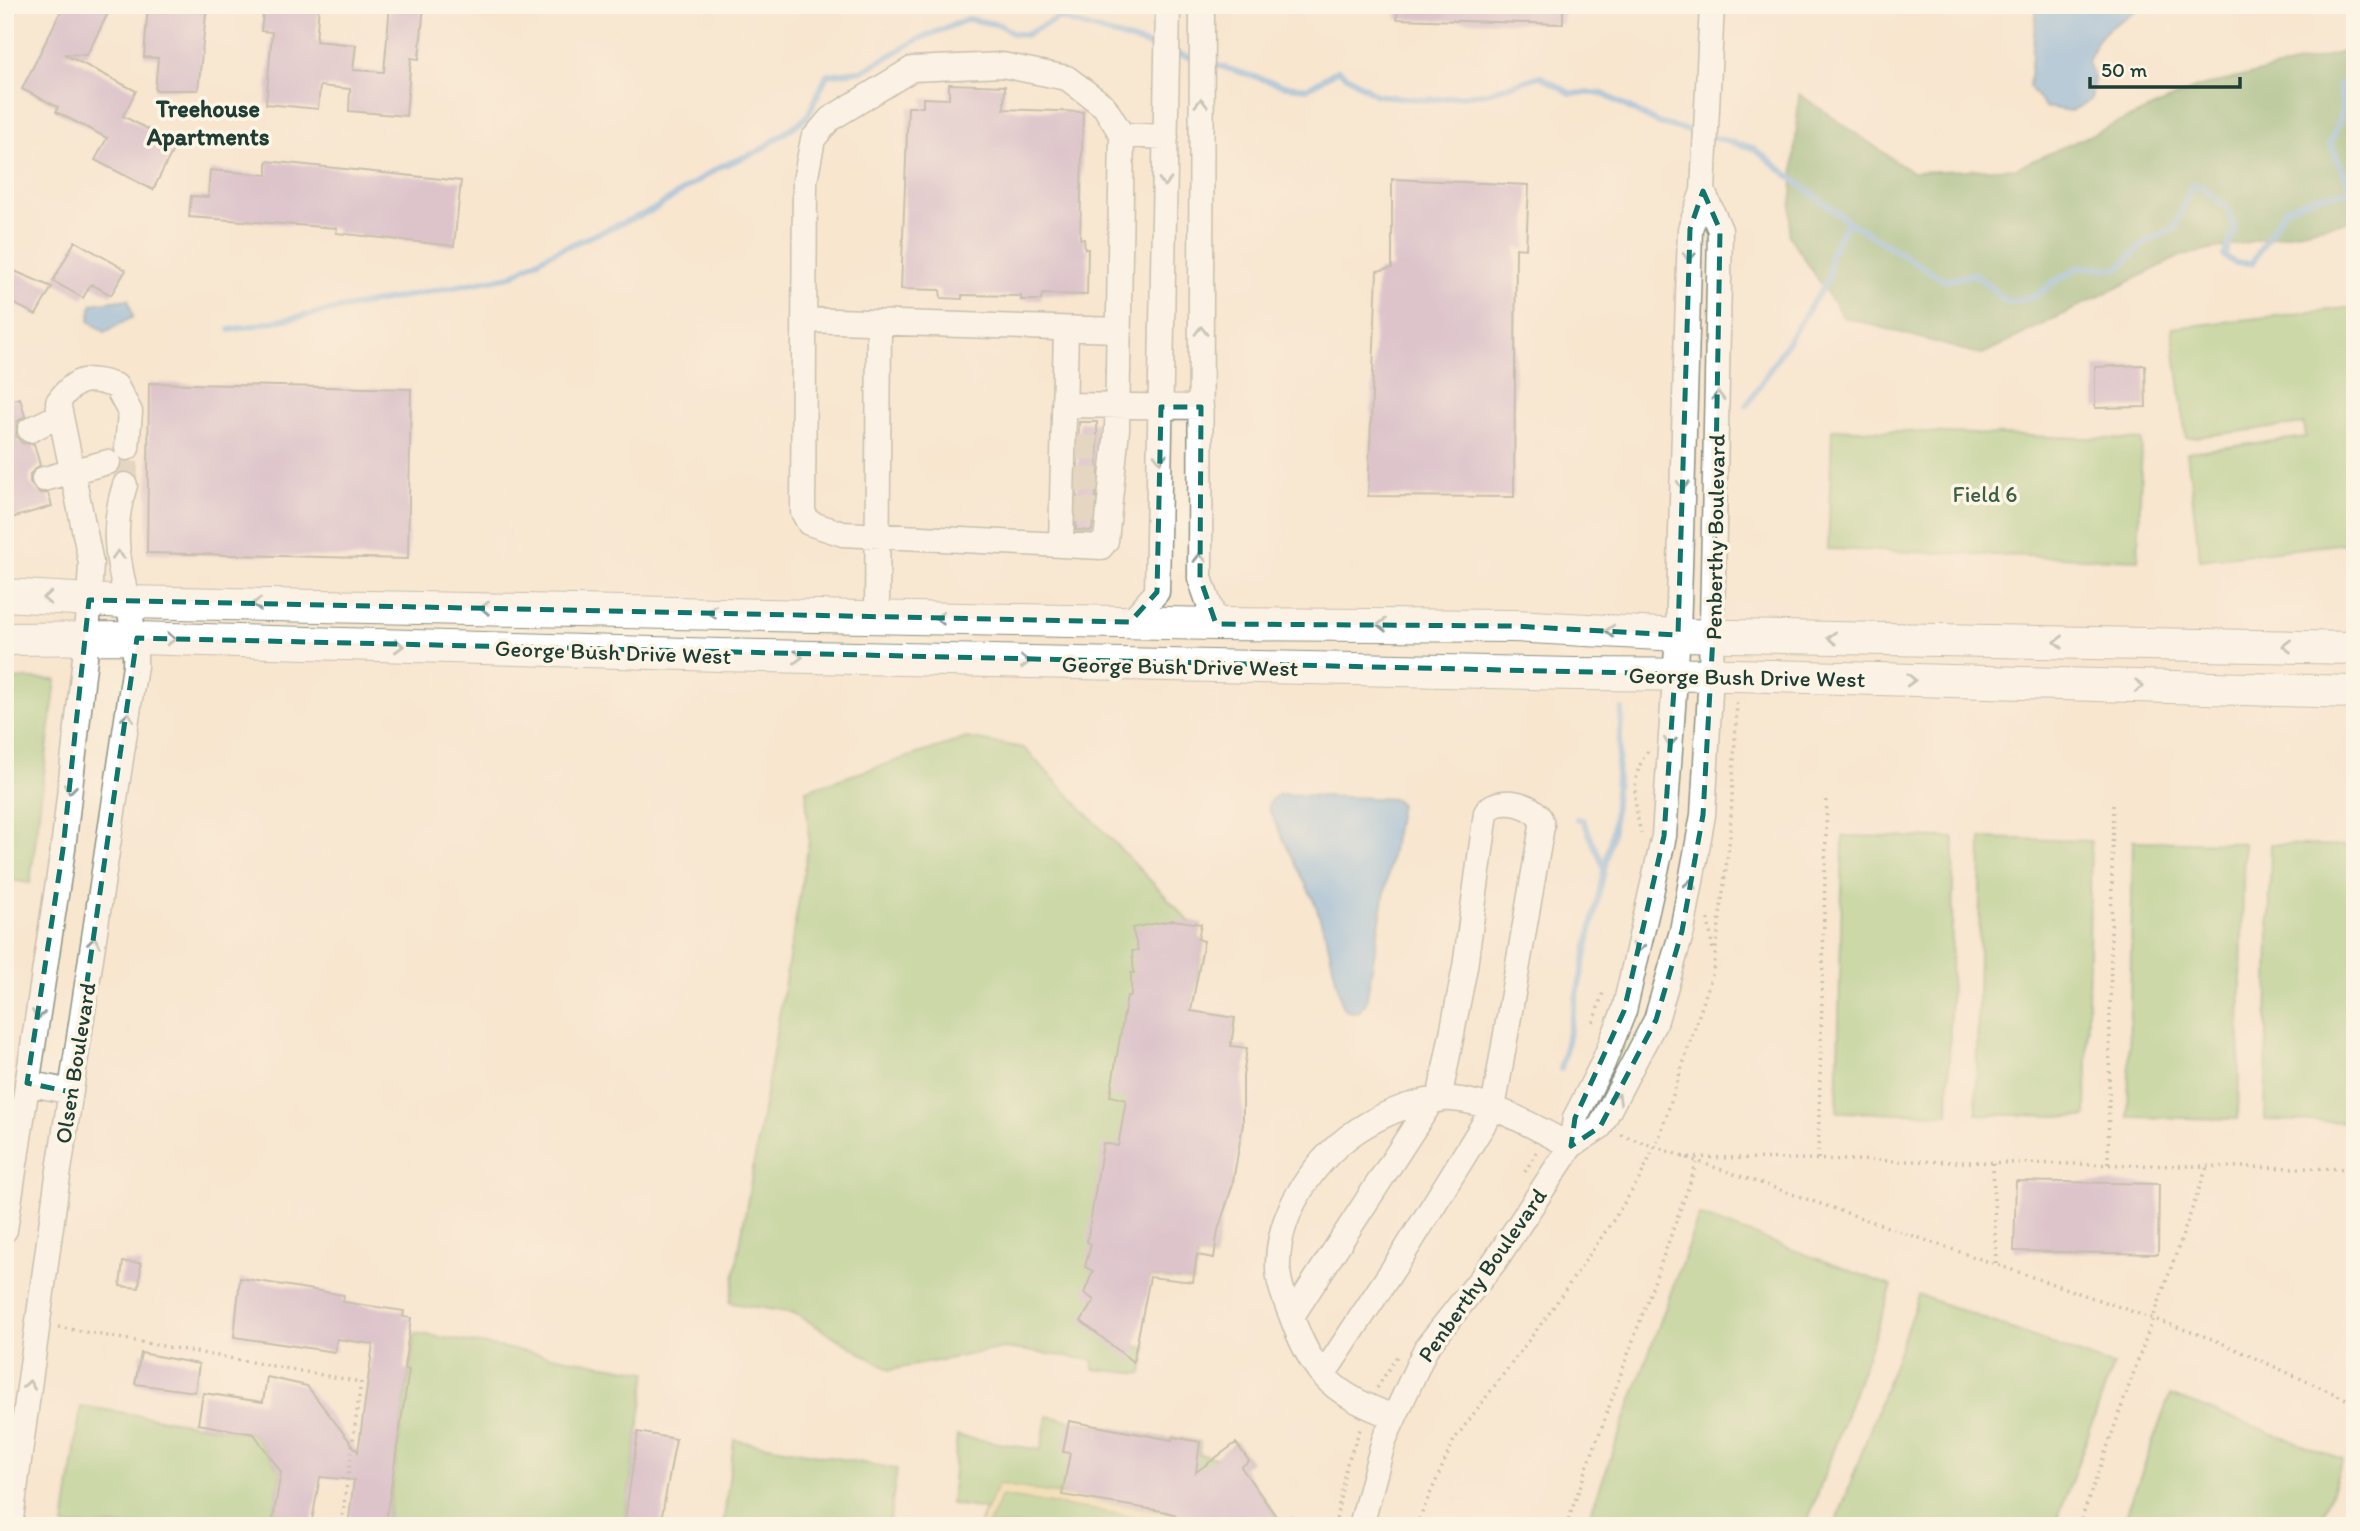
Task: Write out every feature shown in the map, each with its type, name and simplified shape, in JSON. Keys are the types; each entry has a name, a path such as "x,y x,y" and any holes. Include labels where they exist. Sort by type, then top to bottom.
{"main road":[{"name":"George Bush Drive West","path":"5,596 125,601 1216,624 1514,626 1713,636 2355,648"},
{"path":"720,655 762,632 869,633 874,630 877,616"},
{"name":"George Bush Drive West","path":"5,639 136,638 720,655 1546,674 1711,674 2355,692"}],"street":[{"path":"1130,622 1157,592 1168,5"},
{"path":"1202,5 1200,578 1216,624"},
{"name":"Penberthy Boulevard","path":"1571,1146 1575,1118 1603,1063 1624,1011 1664,836 1678,635 1690,229 1703,191 1712,5"},
{"path":"1002,65 1067,78 1104,106 1122,135 1117,407 1088,448 1086,510 1106,541 1101,547 843,534 809,523 803,512 805,181 813,139 830,120 912,69 1002,65"},
{"path":"1122,135 1166,137"},
{"name":"Penberthy Boulevard","path":"1361,1526 1384,1440 1426,1348 1495,1261 1571,1146 1600,1127 1656,1020 1682,931 1703,815 1713,636 1720,230 1703,191"},
{"path":"804,320 1119,330"},
{"path":"877,616 878,323"},
{"path":"1061,544 1086,510 1088,448 1065,405 1066,329"},
{"path":"44,479 118,455 130,412 116,386 94,378 70,386 42,420 74,469"},
{"path":"1065,405 1201,407"},
{"name":"Olsen Boulevard","path":"5,1230 63,849 87,640 91,563 74,469"},
{"name":"Olsen Boulevard","path":"10,1526 71,1091 135,666 136,638 118,569 121,497 83,511"},
{"path":"1292,1316 1435,1101 1465,967 1486,813 1491,805 1502,802 1536,810 1542,826 1493,1109 1323,1375"},
{"path":"27,1083 71,1091"},
{"path":"1394,1417 1368,1407 1323,1375 1304,1348 1292,1316 1278,1267 1286,1224 1306,1181 1334,1147 1362,1126 1392,1111 1435,1101 1467,1101 1493,1109 1571,1146"}],"path":[{"path":"1643,842 1635,807 1635,789 1637,770 1651,747"},
{"path":"1818,1159 1827,795"},
{"path":"2108,1164 2113,800"},
{"path":"1590,1031 1607,982"},
{"path":"1616,1133 1677,1157 2237,1349 2355,1403"},
{"path":"1677,1157 2355,1169"},
{"path":"1993,1162 1996,1265"},
{"path":"1566,1526 1697,1163"},
{"path":"2079,1526 2207,1167"},
{"path":"5,1319 360,1382 341,1526"},
{"path":"1335,1526 1346,1466 1379,1383"}],"highlighted area":[{"path":"1703,191 1720,230 1713,636 1703,815 1682,931 1656,1020 1600,1127 1571,1146 1575,1118 1624,1011 1664,836 1675,674 137,638 71,1092 27,1083 63,849 89,600 1130,622 1157,592 1161,407 1201,407 1200,578 1216,624 1514,626 1678,635 1690,229"}],"green space":[{"path":"2355,49 2355,220 2181,256 1981,355 1843,317 1789,236 1799,94 1912,172 2016,168 2199,87"},
{"path":"2355,307 2355,542 2200,560 2187,452 2306,437 2304,424 2186,438 2172,328"},
{"name":"Field 6","path":"1832,429 2142,440 2138,560 1828,549"},
{"path":"5,678 56,680 30,883 5,879"},
{"path":"967,738 1024,748 1190,922 1201,924 1198,939 1204,941 1191,1010 1235,1018 1231,1046 1247,1048 1214,1258 1197,1256 1193,1282 1150,1277 1134,1346 1147,1348 1142,1374 1093,1369 1093,1360 1004,1348 890,1370 794,1313 730,1303 809,841 806,790"},
{"path":"1843,836 1954,838 1948,1114 1837,1112"},
{"path":"1981,838 2091,841 2086,1117 1976,1114"},
{"path":"2133,841 2244,843 2238,1119 2128,1117"},
{"path":"2271,844 2355,846 2355,1122 2265,1120"},
{"path":"1699,1215 1892,1286 1806,1526 1586,1526"},
{"path":"1919,1295 2113,1366 2055,1526 1835,1526"},
{"path":"415,1333 647,1372 624,1526 386,1526"},
{"path":"2170,1395 2343,1460 2319,1526 2122,1526"},
{"path":"81,1406 254,1434 281,1472 272,1526 64,1526"},
{"path":"1047,1416 1172,1440 1173,1437 1200,1442 1199,1454 1216,1458 1236,1443 1249,1461 1241,1467 1283,1525 1292,1519 1297,1526 979,1526 985,1509 951,1504 957,1436 1041,1450"},
{"path":"734,1440 897,1469 889,1526 723,1526"}],"sand":[{"path":"998,1484 1162,1511 1173,1514 1186,1526 1167,1523 1159,1526 1157,1520 1001,1496 988,1526 979,1526"}],"water":[{"path":"2037,5 2145,5 2109,28 2096,41 2088,62 2094,78 2091,100 2071,111 2045,107 2029,86"},
{"path":"128,299 133,317 105,332 89,321 92,304"},
{"path":"1280,794 1395,799 1400,804 1366,1003 1358,1013 1347,1011 1342,1006 1328,943 1315,903 1269,810 1270,800"}],"building":[{"path":"64,5 112,5 87,55 64,54 136,91 123,116 176,144 153,190 95,160 107,138 56,112 58,107 22,89"},
{"path":"148,5 207,5 198,90 155,90 158,58 144,57"},
{"path":"264,5 319,5 316,41 356,45 353,70 384,72 390,5 424,5 419,59 411,58 406,116 349,111 350,89 320,86 318,109 266,104 272,32 261,31"},
{"path":"1398,5 1563,5 1563,24 1397,19"},
{"path":"949,84 1005,86 1004,109 1083,112 1080,239 1084,239 1085,249 1088,249 1087,295 1042,294 1041,300 1021,300 1021,296 962,295 962,299 941,298 940,290 901,289 908,107 923,107 923,98 949,99"},
{"path":"267,161 461,181 454,246 336,233 337,228 189,217 191,196 208,197 210,170 267,175"},
{"path":"1392,179 1529,185 1526,249 1516,248 1514,497 1368,496 1377,271 1392,268"},
{"path":"75,241 126,270 111,295 91,284 83,298 53,281"},
{"path":"5,267 52,287 36,315 5,299"},
{"path":"2145,365 2146,407 2095,408 2095,367"},
{"path":"149,383 411,389 408,559 147,553"},
{"path":"20,398 25,416 17,422 16,436 22,443 34,444 40,465 30,474 30,483 39,493 48,493 52,506 5,520 5,402"},
{"path":"1079,422 1097,422 1098,473 1092,531 1076,530"},
{"path":"1173,920 1201,924 1198,939 1204,941 1191,1011 1235,1018 1231,1046 1247,1048 1243,1077 1243,1124 1232,1187 1218,1230 1214,1258 1197,1255 1193,1282 1150,1277 1133,1362 1081,1321 1094,1300 1084,1293 1093,1271 1085,1267 1091,1244 1087,1242 1103,1143 1118,1146 1126,1100 1110,1096 1127,996 1131,996 1131,973 1134,973 1132,951 1138,950 1132,928"},
{"path":"2016,1181 2159,1184 2158,1254 2014,1251"},
{"path":"123,1262 141,1263 139,1288 120,1286"},
{"path":"240,1278 344,1295 343,1302 404,1311 403,1317 411,1318 404,1369 409,1370 385,1526 348,1526 354,1480 320,1477 311,1526 272,1526 281,1472 254,1434 198,1424 203,1393 263,1402 267,1377 307,1386 358,1452 373,1344 337,1339 335,1352 234,1337"},
{"path":"141,1353 199,1364 195,1392 135,1384"},
{"path":"1069,1421 1172,1440 1173,1437 1200,1442 1196,1472 1236,1443 1249,1461 1241,1467 1283,1526 1186,1526 1173,1514 1162,1511 1062,1495 1070,1453 1063,1452"},
{"path":"638,1432 676,1439 660,1526 624,1526"}],"waterway":[{"path":"230,330 511,276 549,254 653,210 719,167 759,151 807,117 827,75 864,70 917,40 968,19 1000,25 1012,33 1025,35 1058,18 1162,49"},
{"path":"1172,52 1196,59"},
{"path":"1206,62 1285,86 1308,88 1338,70 1376,95 1428,100 1486,93 1540,76 1570,93 1601,93 1658,123 1702,134"},
{"path":"1712,137 1753,148 1848,221 1945,281 1975,274 2007,302 2035,297 2080,267 2118,269 2147,241 2174,229 2192,186 2199,185 2228,209 2235,230 2224,256 2235,263 2252,263 2285,209 2317,196 2352,191 2330,143 2341,115 2339,85 2355,75"},
{"path":"1747,405 1830,276 1830,255 1848,221"},
{"path":"1561,1069 1613,829 1622,710"},
{"path":"1577,819 1583,820 1604,867"}],"tunnel":[{"path":"1077,447 1097,448"},
{"path":"125,485 127,448"},
{"path":"1076,480 1098,480"},
{"path":"1075,510 1097,510"}],"district":[{"name":"Treehouse Apartments","path":"208,122"}]}
